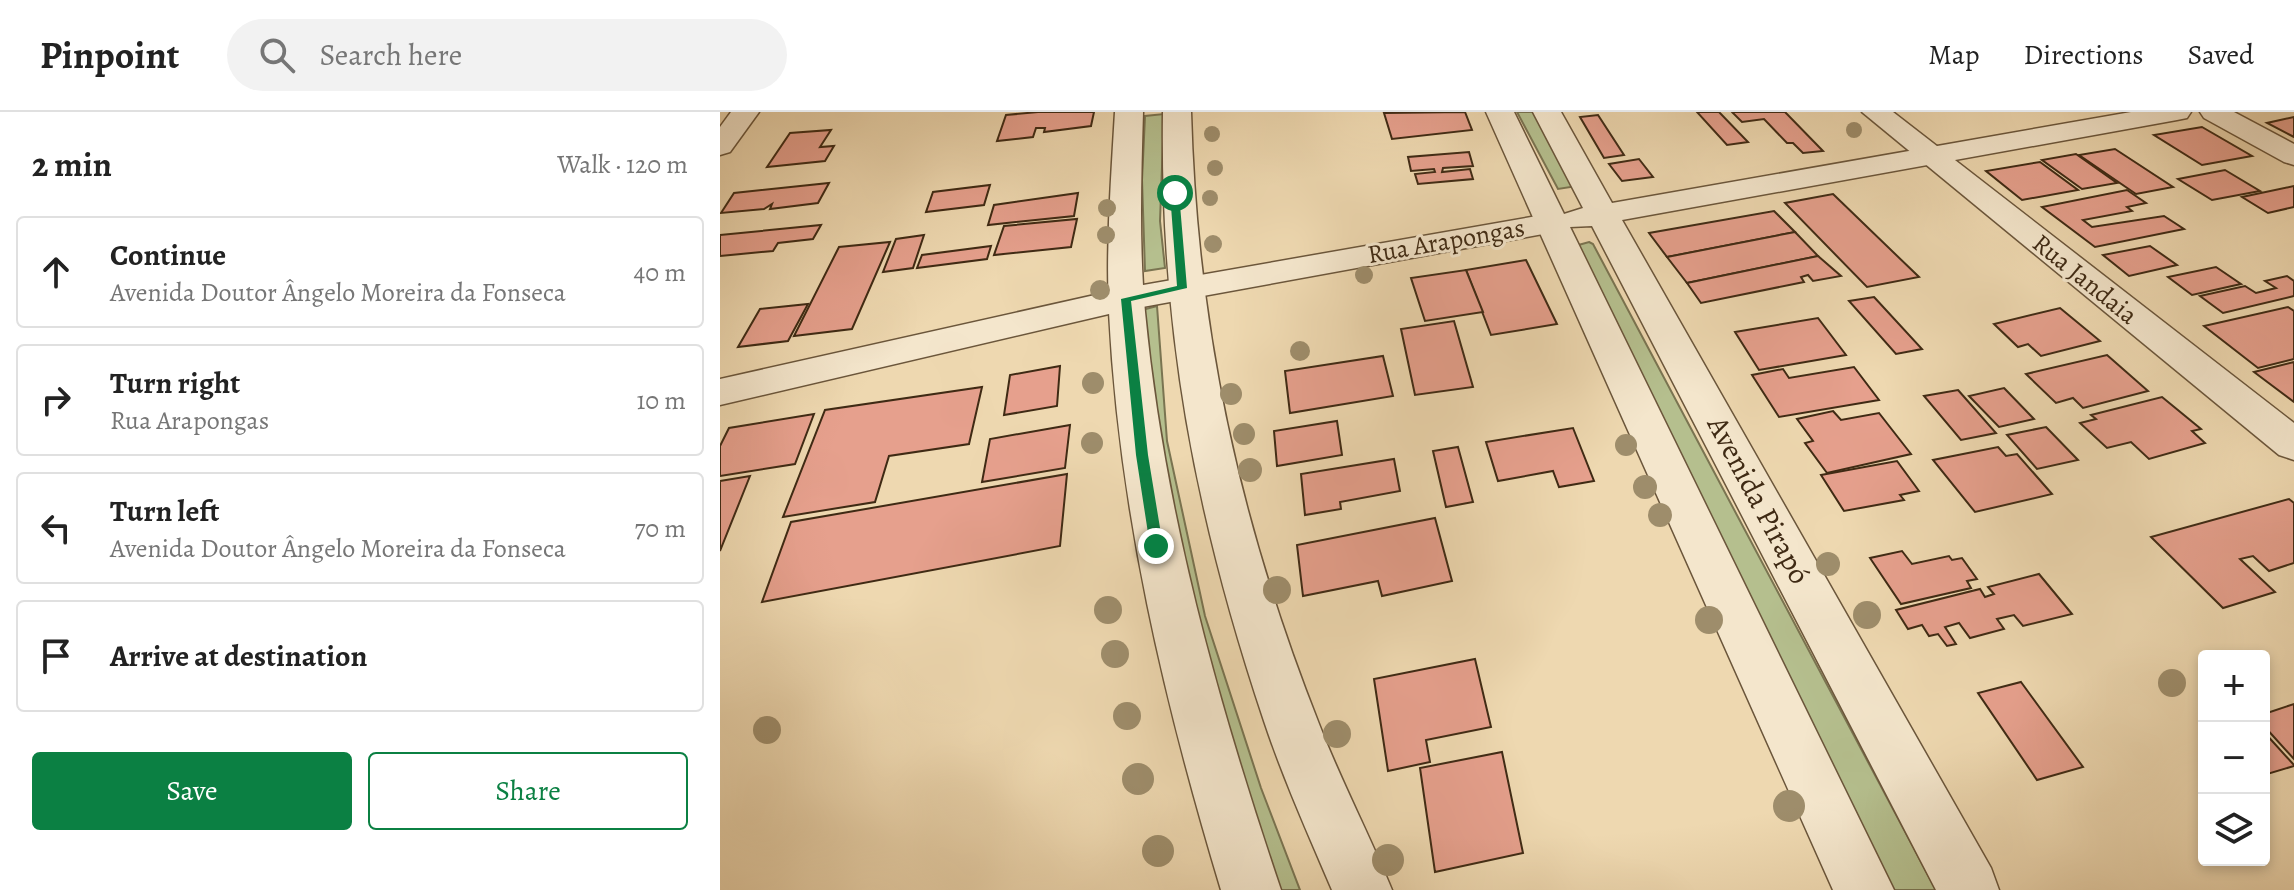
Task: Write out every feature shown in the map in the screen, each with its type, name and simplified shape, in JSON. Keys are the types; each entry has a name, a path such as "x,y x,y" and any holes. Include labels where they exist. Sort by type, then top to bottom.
{"street":[{"path":"720,146 745,112"},
{"path":"1129,112 1122,193 1126,299 1142,455 1156,546 1177,639 1251,890"},
{"path":"1177,112 1175,193 1182,288 1207,437 1252,610 1292,726 1362,890"},
{"path":"1500,112 1864,890"},
{"name":"Avenida Pirapó","path":"1547,112 1969,890"},
{"name":"Rua Jandaia","path":"1876,112 2294,445"},
{"name":"Rua Arapongas","path":"720,392 1182,288 2177,112"},
{"path":"2214,112 2294,156"}],"green space":[{"path":"1517,112 1536,112 1577,186 1558,189"},
{"path":"1164,114 1160,221 1165,268 1145,271 1142,180 1145,116"},
{"path":"1589,242 1593,244 1936,890 1893,890 1575,246"},
{"path":"1157,306 1167,441 1205,616 1261,788 1300,890 1280,890 1188,621 1142,310"}],"building":[{"path":"1094,112 1091,126 1044,132 1045,128 1036,128 1033,137 997,141 1006,115"},
{"path":"1465,112 1472,130 1392,139 1384,113"},
{"path":"1697,112 1719,112 1748,142 1727,145"},
{"path":"1732,112 1785,112 1823,151 1803,153 1793,143 1787,143 1764,119 1742,122"},
{"path":"1598,115 1624,155 1604,158 1580,117"},
{"path":"2294,117 2294,137 2267,123"},
{"path":"2202,127 2252,156 2202,165 2154,135"},
{"path":"831,130 820,147 834,146 825,161 767,167 790,133"},
{"path":"2115,149 2173,187 2136,194 2079,155"},
{"path":"1469,152 1473,166 1443,168 1442,172 1470,169 1473,179 1418,184 1415,174 1435,172 1434,169 1411,171 1408,157"},
{"path":"2076,154 2117,183 2082,189 2042,160"},
{"path":"1639,159 1653,177 1622,181 1609,164"},
{"path":"2040,162 2078,190 2022,200 1986,171"},
{"path":"2225,170 2260,191 2212,200 2178,179"},
{"path":"829,183 818,203 770,209 772,204 764,209 721,213 734,193"},
{"path":"990,185 984,205 926,212 933,192"},
{"path":"2294,186 2294,207 2268,213 2242,197"},
{"path":"2127,190 2146,203 2127,207 2132,211 2083,220 2092,227 2164,216 2184,229 2095,247 2042,207"},
{"path":"1078,193 1074,216 988,225 994,205"},
{"path":"1833,194 1919,277 1867,287 1785,203"},
{"path":"1774,211 1795,232 1667,257 1649,233"},
{"path":"1077,219 1071,247 994,255 1004,226"},
{"path":"821,225 813,239 778,243 773,251 720,256 720,235"},
{"path":"1795,232 1818,256 1687,283 1667,257"},
{"path":"924,235 913,268 883,272 896,239"},
{"path":"890,242 852,329 794,336 839,247"},
{"path":"991,246 987,259 917,268 922,255"},
{"path":"2150,246 2177,265 2129,276 2103,255"},
{"path":"1818,256 1841,276 1813,281 1808,275 1801,277 1804,282 1701,303 1687,283"},
{"path":"1526,260 1557,324 1491,335 1466,270"},
{"path":"2216,267 2241,284 2192,295 2168,277"},
{"path":"1466,270 1483,312 1425,321 1411,278"},
{"path":"2287,276 2294,281 2294,296 2223,313 2200,296 2245,286 2256,293 2276,288 2265,281"},
{"path":"1874,297 1922,349 1896,354 1849,301"},
{"path":"808,304 788,341 738,347 760,309"},
{"path":"2288,307 2294,311 2294,359 2258,368 2204,326"},
{"path":"2060,308 2100,341 2041,356 2028,344 2018,347 1994,324"},
{"path":"1818,318 1846,355 1759,370 1735,332"},
{"path":"1454,321 1473,387 1415,395 1401,329"},
{"path":"2107,355 2148,391 2083,408 2073,398 2056,403 2026,374"},
{"path":"1383,356 1393,396 1290,413 1285,371"},
{"path":"2294,362 2294,402 2254,372"},
{"path":"1060,366 1057,406 1004,415 1010,375"},
{"path":"1854,367 1879,400 1779,417 1752,375 1783,369 1789,378"},
{"path":"982,387 969,444 889,456 875,502 783,517 825,410"},
{"path":"2004,388 2034,419 1999,427 1969,396"},
{"path":"1958,390 1996,433 1961,440 1924,396"},
{"path":"2162,397 2201,429 2192,431 2205,443 2149,459 2131,442 2107,448 2080,423 2096,419 2091,415"},
{"path":"1833,411 1841,420 1879,413 1911,454 1827,473 1805,443 1813,441 1797,419"},
{"path":"814,414 795,464 720,476 720,446 729,428"},
{"path":"1337,421 1342,455 1277,466 1274,431"},
{"path":"1070,425 1065,468 982,482 990,439"},
{"path":"2046,427 2078,460 2037,469 2007,435"},
{"path":"1573,428 1594,481 1559,487 1553,471 1498,481 1486,442"},
{"path":"1458,447 1473,502 1446,507 1433,451"},
{"path":"1998,447 2006,456 2017,454 2052,494 1975,512 1933,460"},
{"path":"1394,459 1400,491 1340,502 1341,509 1305,515 1301,474"},
{"path":"1897,461 1919,491 1900,495 1904,500 1844,511 1821,475"},
{"path":"1067,474 1060,546 762,602 791,522"},
{"path":"750,476 720,551 720,481"},
{"path":"2289,499 2294,503 2294,563 2269,571 2253,556 2240,559 2275,592 2223,608 2151,537"},
{"path":"1435,518 1452,581 1382,596 1378,581 1303,596 1297,545"},
{"path":"1902,551 1912,564 1949,556 1952,560 1962,558 1977,579 1967,581 1971,588 1901,604 1870,558"},
{"path":"2039,574 2072,614 2023,626 2014,615 1997,619 2004,629 1970,638 1959,623 1945,627 1956,644 1947,646 1938,634 1929,636 1922,625 1908,629 1896,610 1980,589 1985,597 1994,594 1988,587"},
{"path":"1475,659 1491,727 1426,740 1430,762 1388,771 1374,679"},
{"path":"2021,682 2083,767 2037,780 1978,693"},
{"path":"2294,704 2294,759 2270,733 2270,712"},
{"path":"2270,739 2294,765 2270,773"},
{"path":"1502,752 1523,853 1435,872 1420,768"}],"route":[{"path":"1156,546 1142,455 1126,299 1182,288 1175,193"}]}
